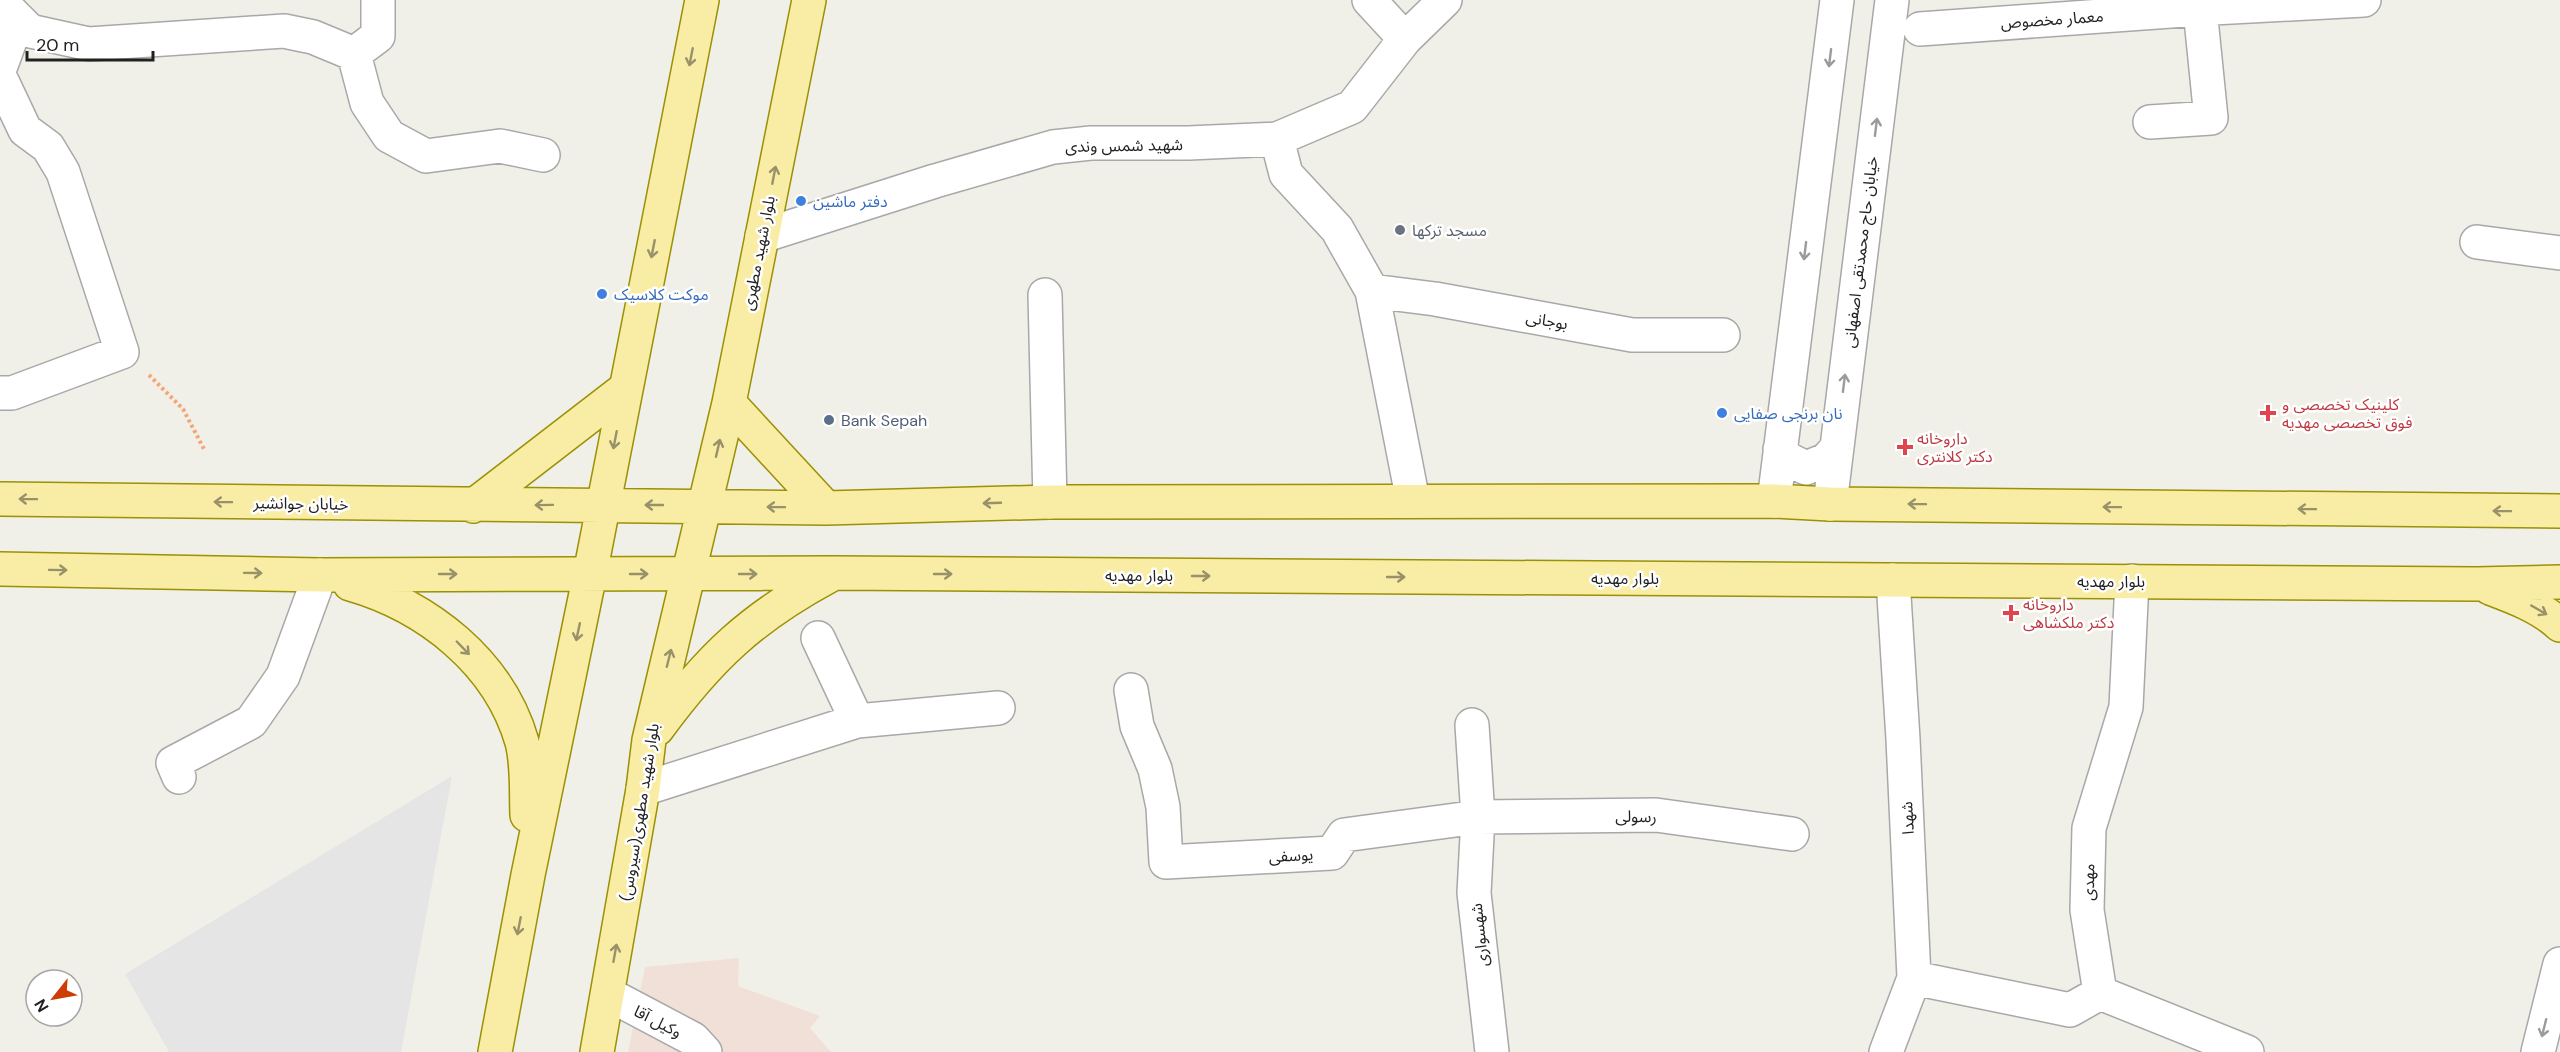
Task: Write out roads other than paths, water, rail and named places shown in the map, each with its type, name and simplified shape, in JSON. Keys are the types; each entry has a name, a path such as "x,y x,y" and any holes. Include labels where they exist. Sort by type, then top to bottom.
{"main road":[{"path":"495,1052 702,0"},
{"name":"بلوار شهید مطهری","path":"705,505 729,403 809,0"},
{"path":"473,506 626,388"},
{"path":"729,403 826,508"},
{"name":"خیابان جوانشیر","path":"0,499 473,506 705,505"},
{"path":"705,505 826,508 1050,502 1774,501 1830,504 2560,511"},
{"name":"بلوار شهید مطهری(سیروس)","path":"597,1052 643,789 649,740 705,505"},
{"path":"0,569 320,574 590,574"},
{"path":"649,740 689,687 725,648 769,611 834,573"},
{"name":"بلوار مهدیه","path":"590,574 834,573 2477,584 2560,582"},
{"path":"320,574 382,593 416,610 453,638 496,687 516,724 526,763 528,875"},
{"path":"2477,584 2514,597 2540,610 2560,625"}],"street":[{"path":"354,54 378,36 378,0"},
{"path":"1369,0 1405,39"},
{"name":"شهید شمس وندی","path":"762,236 935,181 1053,147 1091,143 1189,143 1277,139 1352,107 1405,39 1445,0"},
{"path":"1774,501 1837,0"},
{"name":"خیابان حاج محمدتقی اصفهانی","path":"1830,504 1892,0"},
{"name":"معمار مخصوص","path":"1920,29 2209,5 2364,0"},
{"path":"2150,122 2211,117 2209,5"},
{"path":"9,11 30,31 89,44 284,31 313,37 354,54"},
{"path":"0,68 9,11"},
{"path":"354,54 367,103 389,136 426,156 500,146 543,155"},
{"path":"0,76 25,130 48,147 63,172 122,352 12,393 0,393"},
{"path":"1277,139 1286,174 1337,229 1372,291 1413,501"},
{"path":"2477,242 2560,253"},
{"name":"بوجانی","path":"1372,291 1435,299 1632,335 1723,335"},
{"path":"1045,295 1050,502"},
{"path":"1780,449 1788,459 1806,468 1826,460 1835,450"},
{"path":"179,777 173,764 251,722 283,676 320,574"},
{"name":"شهدا","path":"1886,1052 1914,978 1893,580"},
{"name":"مهدی","path":"2100,993 2087,910 2089,828 2126,708 2132,581"},
{"path":"818,638 857,721"},
{"name":"یوسفی","path":"1131,690 1137,726 1155,769 1163,807 1166,862 1332,853 1344,835 1478,817"},
{"path":"643,789 857,721 998,708"},
{"name":"شهسواری","path":"1472,725 1478,817 1474,893 1492,1052"},
{"name":"رسولی","path":"1478,817 1656,815 1792,834"},
{"path":"2538,1052 2560,964"},
{"path":"1914,978 2070,1010 2100,993 2247,1052"},
{"name":"وکیل آقا","path":"608,994 693,1039 705,1052"}],"place":[{"name":"دفتر ماشین","path":"801,201"},
{"name":"مسجد ترکها","path":"1400,230"},
{"name":"موکت کلاسیک","path":"602,294"},
{"name":"نان برنجی صفایی","path":"1722,413"},
{"name":"کلینیک تخصصی و فوق تخصصی مهدیه","path":"2268,413"},
{"name":"Bank Sepah","path":"829,420"},
{"name":"داروخانه دکتر کلانتری","path":"1905,447"},
{"name":"داروخانه دکتر ملکشاهی","path":"2011,613"}]}
